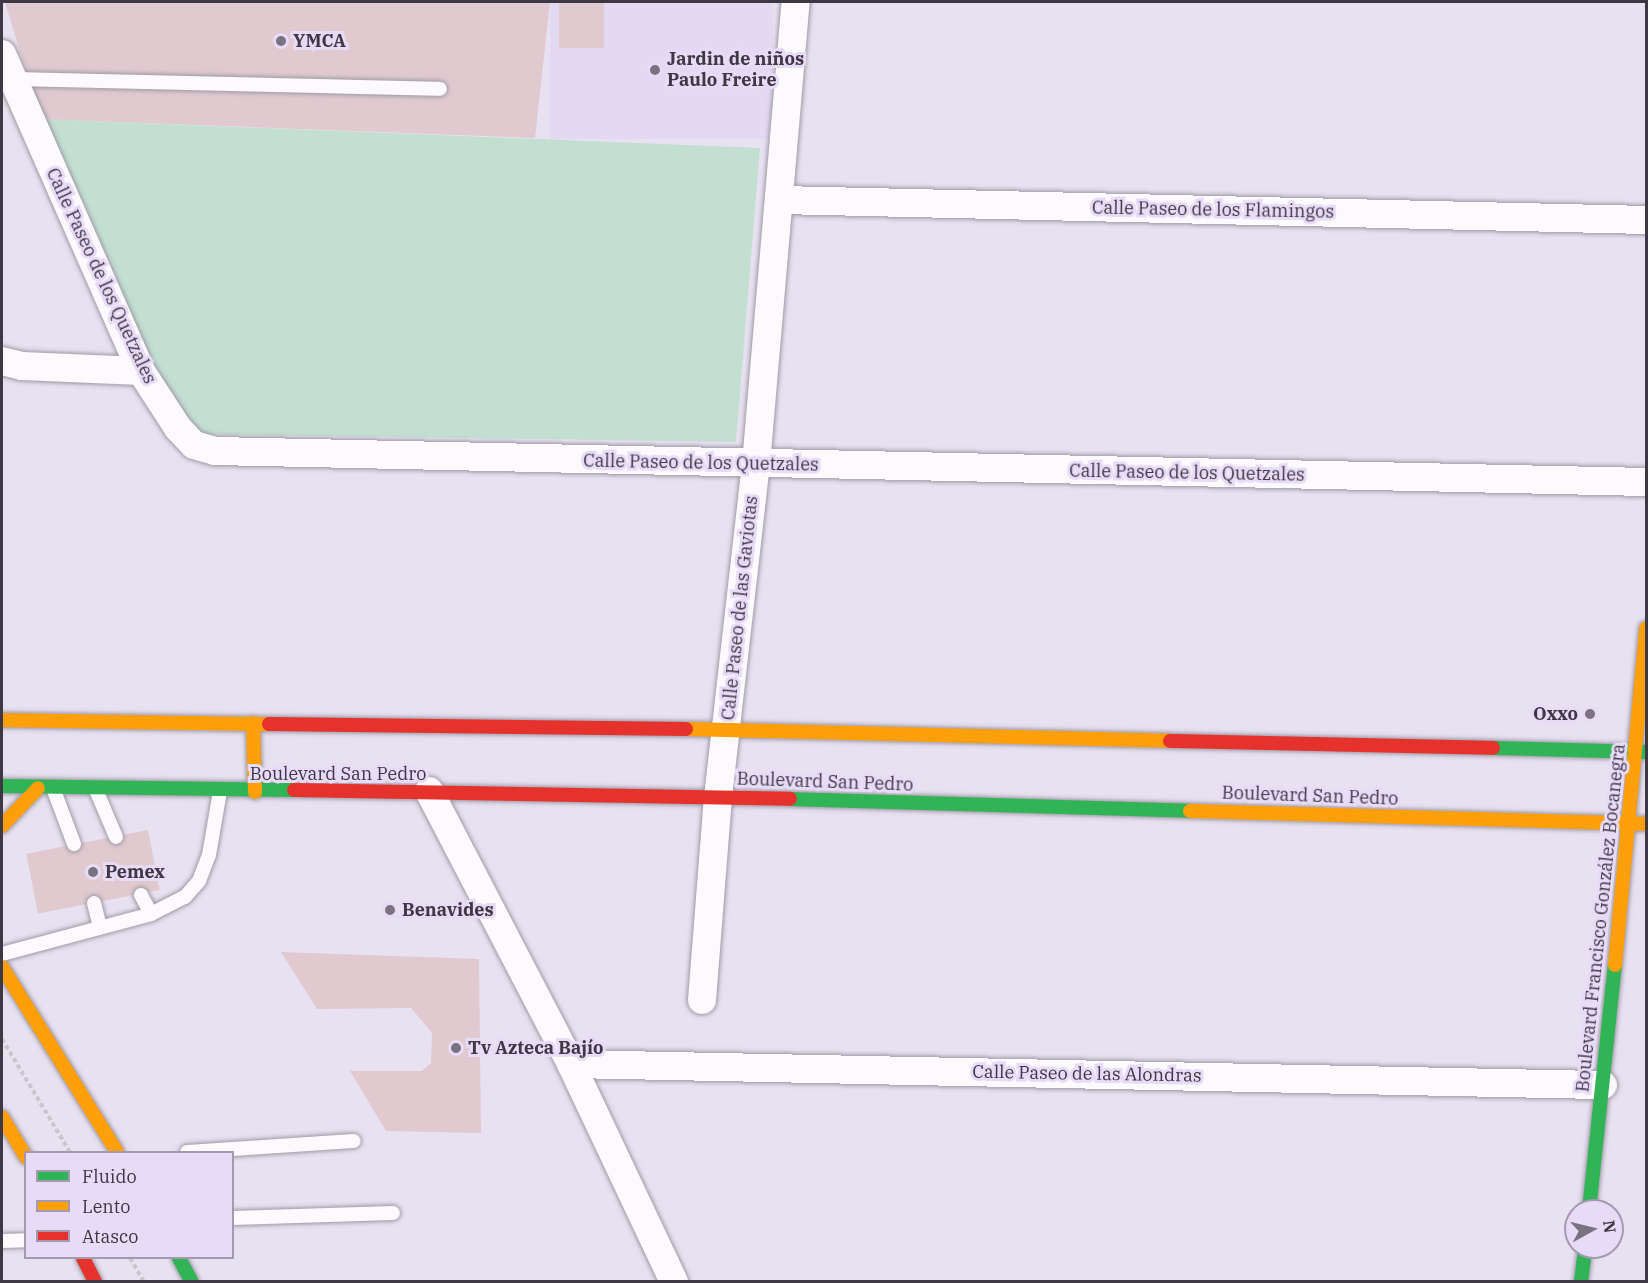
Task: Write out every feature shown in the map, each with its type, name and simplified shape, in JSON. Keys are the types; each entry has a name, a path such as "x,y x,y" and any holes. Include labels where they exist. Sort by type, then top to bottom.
{"street":[{"name":"Calle Paseo de las Gaviotas","path":"702,1000 718,797 756,464 796,2"},
{"name":"Calle Paseo de los Quetzales","path":"6,67 141,371 178,428 195,445 215,451 1647,482"},
{"name":"Calle Paseo de los Flamingos","path":"780,200 1647,220"},
{"path":"2,361 22,366 141,371"},
{"name":"Boulevard Francisco González Bocanegra","path":"1590,1199 1630,823 1641,752 1647,628"},
{"path":"2,720 727,730 1641,752"},
{"path":"253,723 255,792"},
{"name":"Boulevard San Pedro","path":"2,786 96,790 429,791 718,797 1647,824"},
{"path":"2,826 38,788"},
{"path":"429,791 571,1064 674,1281"},
{"path":"2,967 116,1151"},
{"name":"Calle Paseo de las Alondras","path":"571,1064 1603,1085"},
{"path":"84,1259 95,1281"},
{"path":"180,1259 192,1281"},
{"path":"1581,1281 1584,1259"}],"lane":[{"path":"6,67 440,89"},
{"path":"53,788 74,844"},
{"path":"96,790 116,837"},
{"path":"2,954 151,914 185,897 199,881 209,855 220,791"},
{"path":"141,895 151,914"},
{"path":"94,903 100,927"},
{"path":"202,1151 354,1141"},
{"path":"234,1218 393,1213"},
{"path":"2,1240 24,1240"}],"path":[{"path":"2,1039 69,1151"},
{"path":"131,1259 144,1281"}],"shaded area":[{"name":"Jardin de niños Paulo Freire","path":"550,2 773,2 773,139 550,139"}],"green space":[{"path":"40,119 760,148 736,442 197,434 143,355"}],"building":[{"name":"YMCA","path":"5,2 550,2 535,138 40,119"},
{"path":"559,2 604,2 604,48 559,48"},
{"name":"Pemex","path":"148,830 160,890 38,914 26,854"},
{"name":"Tv Azteca Bajío","path":"281,952 479,959 481,1133 386,1131 350,1071 422,1071 431,1063 432,1033 411,1008 317,1009"}],"traffic: fast":[{"path":"1493,748 1646,752"},
{"path":"2,786 294,790"},
{"path":"790,799 1190,811"},
{"path":"1590,1199 1615,965"},
{"path":"180,1259 192,1282"},
{"path":"1581,1282 1584,1259"}],"traffic: slow":[{"path":"1615,965 1646,628"},
{"path":"2,720 269,724"},
{"path":"253,723 255,792"},
{"path":"686,729 1170,741"},
{"path":"2,826 38,788"},
{"path":"1190,811 1646,824"},
{"path":"2,967 116,1151"},
{"path":"2,1117 24,1154"}],"traffic: jam":[{"path":"269,724 686,729"},
{"path":"1170,741 1493,748"},
{"path":"294,790 790,799"},
{"path":"84,1259 95,1282"}],"place":[{"name":"YMCA","path":"281,41"},
{"name":"Jardin de niños Paulo Freire","path":"655,70"},
{"name":"Oxxo","path":"1590,714"},
{"name":"Pemex","path":"93,872"},
{"name":"Benavides","path":"390,910"},
{"name":"Tv Azteca Bajío","path":"456,1048"}]}
